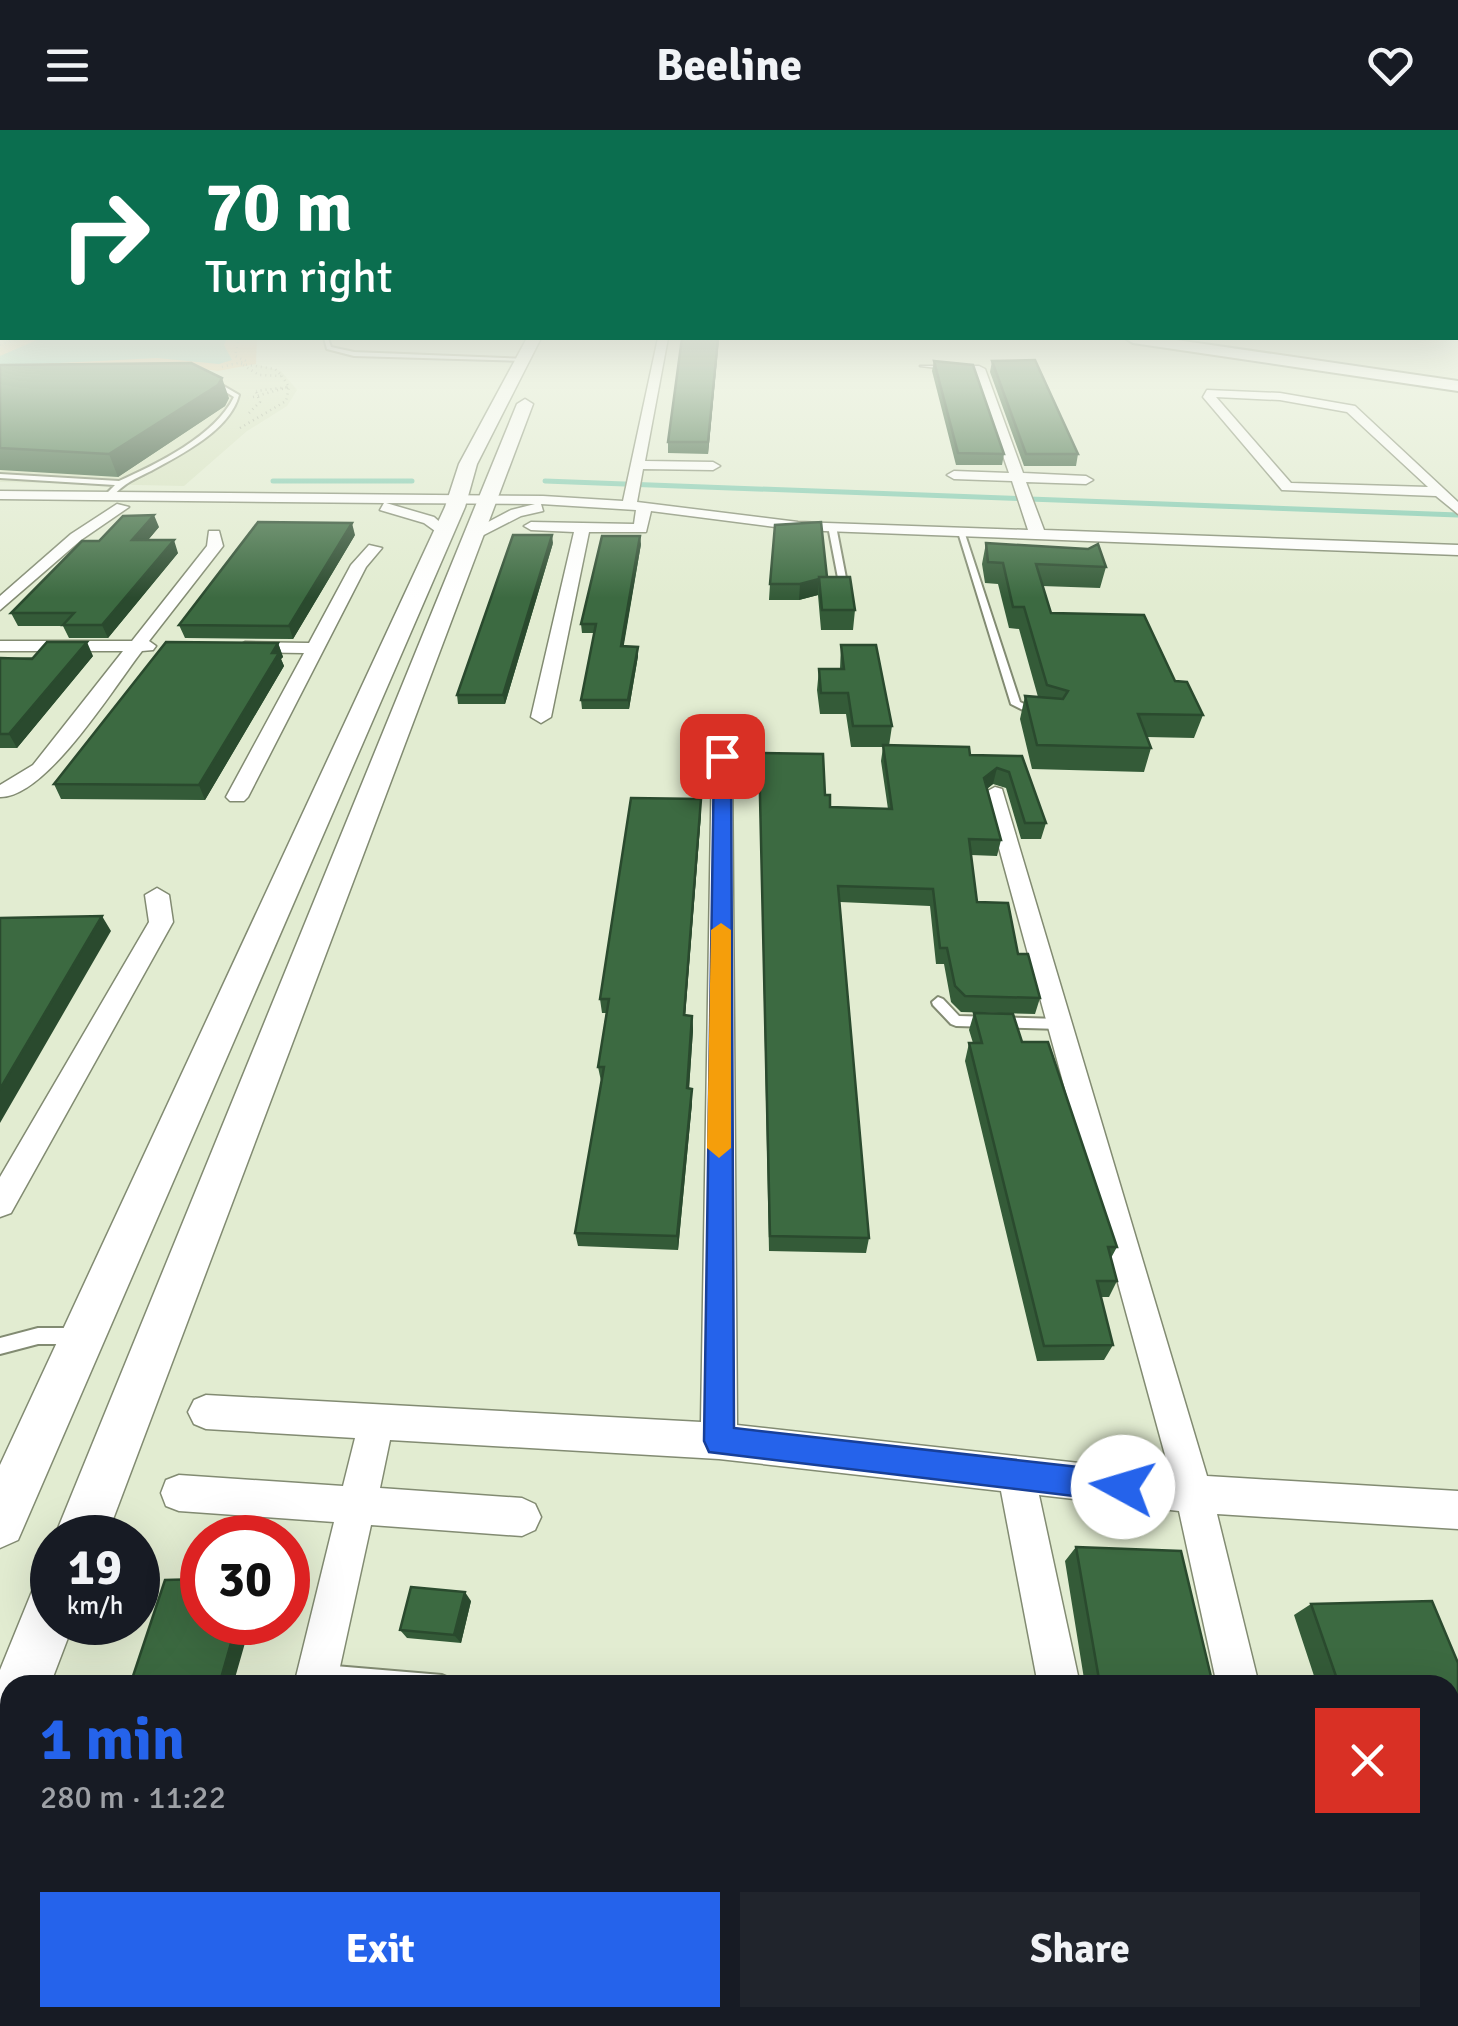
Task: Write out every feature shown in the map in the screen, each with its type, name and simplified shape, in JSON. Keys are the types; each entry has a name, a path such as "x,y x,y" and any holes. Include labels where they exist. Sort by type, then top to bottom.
{"street":[{"path":"386,502 461,474 491,421"},
{"path":"0,1522 82,1336 467,512 495,474 517,421"},
{"path":"530,526 641,529 634,485 646,421"},
{"path":"997,421 1037,534"},
{"path":"1230,421 1287,488 1440,492"},
{"path":"1365,421 1458,510"},
{"path":"89,1515 467,512 468,464"},
{"path":"638,464 713,466"},
{"path":"495,474 506,486 542,504"},
{"path":"954,475 1086,480"},
{"path":"0,495 386,502 516,514 542,504"},
{"path":"0,505 117,495"},
{"path":"0,605 76,538 117,495"},
{"path":"386,502 429,520 542,504 637,507 832,526 1458,550"},
{"path":"541,716 584,528"},
{"path":"4,792 40,769 215,546 214,534"},
{"path":"237,797 359,564 374,548"},
{"path":"0,646 176,646"},
{"path":"234,647 313,648"},
{"path":"719,1441 722,756"},
{"path":"995,793 1194,1494 1236,1675"},
{"path":"0,1204 161,922 158,894"},
{"path":"206,1412 376,1425 719,1441 1194,1494 1457,1511"},
{"path":"317,1675 376,1425"},
{"path":"1017,1476 1057,1675"},
{"path":"179,1494 522,1518"},
{"path":"26,1675 38,1645"}],"lane":[{"path":"0,476 117,495 219,421"},
{"path":"832,526 842,578"},
{"path":"960,531 1016,704 1026,712 1054,716"},
{"path":"968,558 983,558"},
{"path":"938,1002 956,1022 1061,1024"},
{"path":"0,1346 38,1336 82,1336"}],"shaded area":[{"path":"0,421 262,421 184,486 0,482"}],"building":[{"path":"0,421 160,421 109,454 0,448"},
{"path":"671,421 710,421 708,442 668,442"},
{"path":"950,421 993,421 1004,454 958,453"},
{"path":"1014,421 1063,421 1078,454 1026,454"},
{"path":"154,515 132,540 174,540 102,625 63,625 74,613 11,613 82,541 99,541 123,516"},
{"path":"258,522 352,523 289,626 179,625"},
{"path":"821,522 827,577 800,584 770,584 775,525"},
{"path":"513,535 552,535 503,695 457,695"},
{"path":"602,536 640,536 621,646 638,647 628,700 581,700 596,624 581,624"},
{"path":"986,543 1088,549 1098,544 1106,567 1036,564 1051,613 1144,615 1175,681 1187,682 1203,715 1138,714 1151,748 1037,745 1025,696 1063,699 1068,691 1047,685 1024,607 1013,607 1003,563 988,562"},
{"path":"819,577 850,577 855,610 822,610"},
{"path":"47,642 87,642 9,734 0,734 0,658 32,659"},
{"path":"166,642 278,643 272,653 279,653 199,785 54,784"},
{"path":"841,645 876,645 892,726 853,726 848,693 821,693 819,669 844,669"},
{"path":"883,745 969,747 970,755 1022,756 1046,823 1025,823 1009,772 997,768 984,778 1001,840 969,839 977,902 1008,903 1018,954 1028,954 1040,998 965,996 955,986 947,948 940,948 933,889 838,886 869,1238 770,1236 759,753 823,754 825,795 830,795 830,807 892,809"},
{"path":"631,798 701,799 684,1015 692,1016 687,1088 692,1089 677,1236 575,1233 604,1067 598,1067 609,999 600,999"},
{"path":"102,916 0,1089 0,918"},
{"path":"974,1013 1013,1014 1022,1042 1048,1042 1117,1247 1108,1247 1117,1281 1097,1281 1113,1345 1044,1346 969,1043 982,1043"},
{"path":"1076,1547 1181,1551 1211,1675 1098,1675"},
{"path":"165,1580 180,1580 180,1645 230,1645 222,1675 133,1675 143,1645 160,1645 160,1595"},
{"path":"411,1587 465,1592 454,1635 400,1630"},
{"path":"1432,1601 1458,1663 1458,1675 1336,1675 1311,1604"}],"waterway":[{"path":"273,481 412,481"},
{"path":"545,481 1458,515"}],"slow traffic":[{"path":"719,1148 721,930"}],"route":[{"path":"722,756 719,1441 1123,1487"}]}
